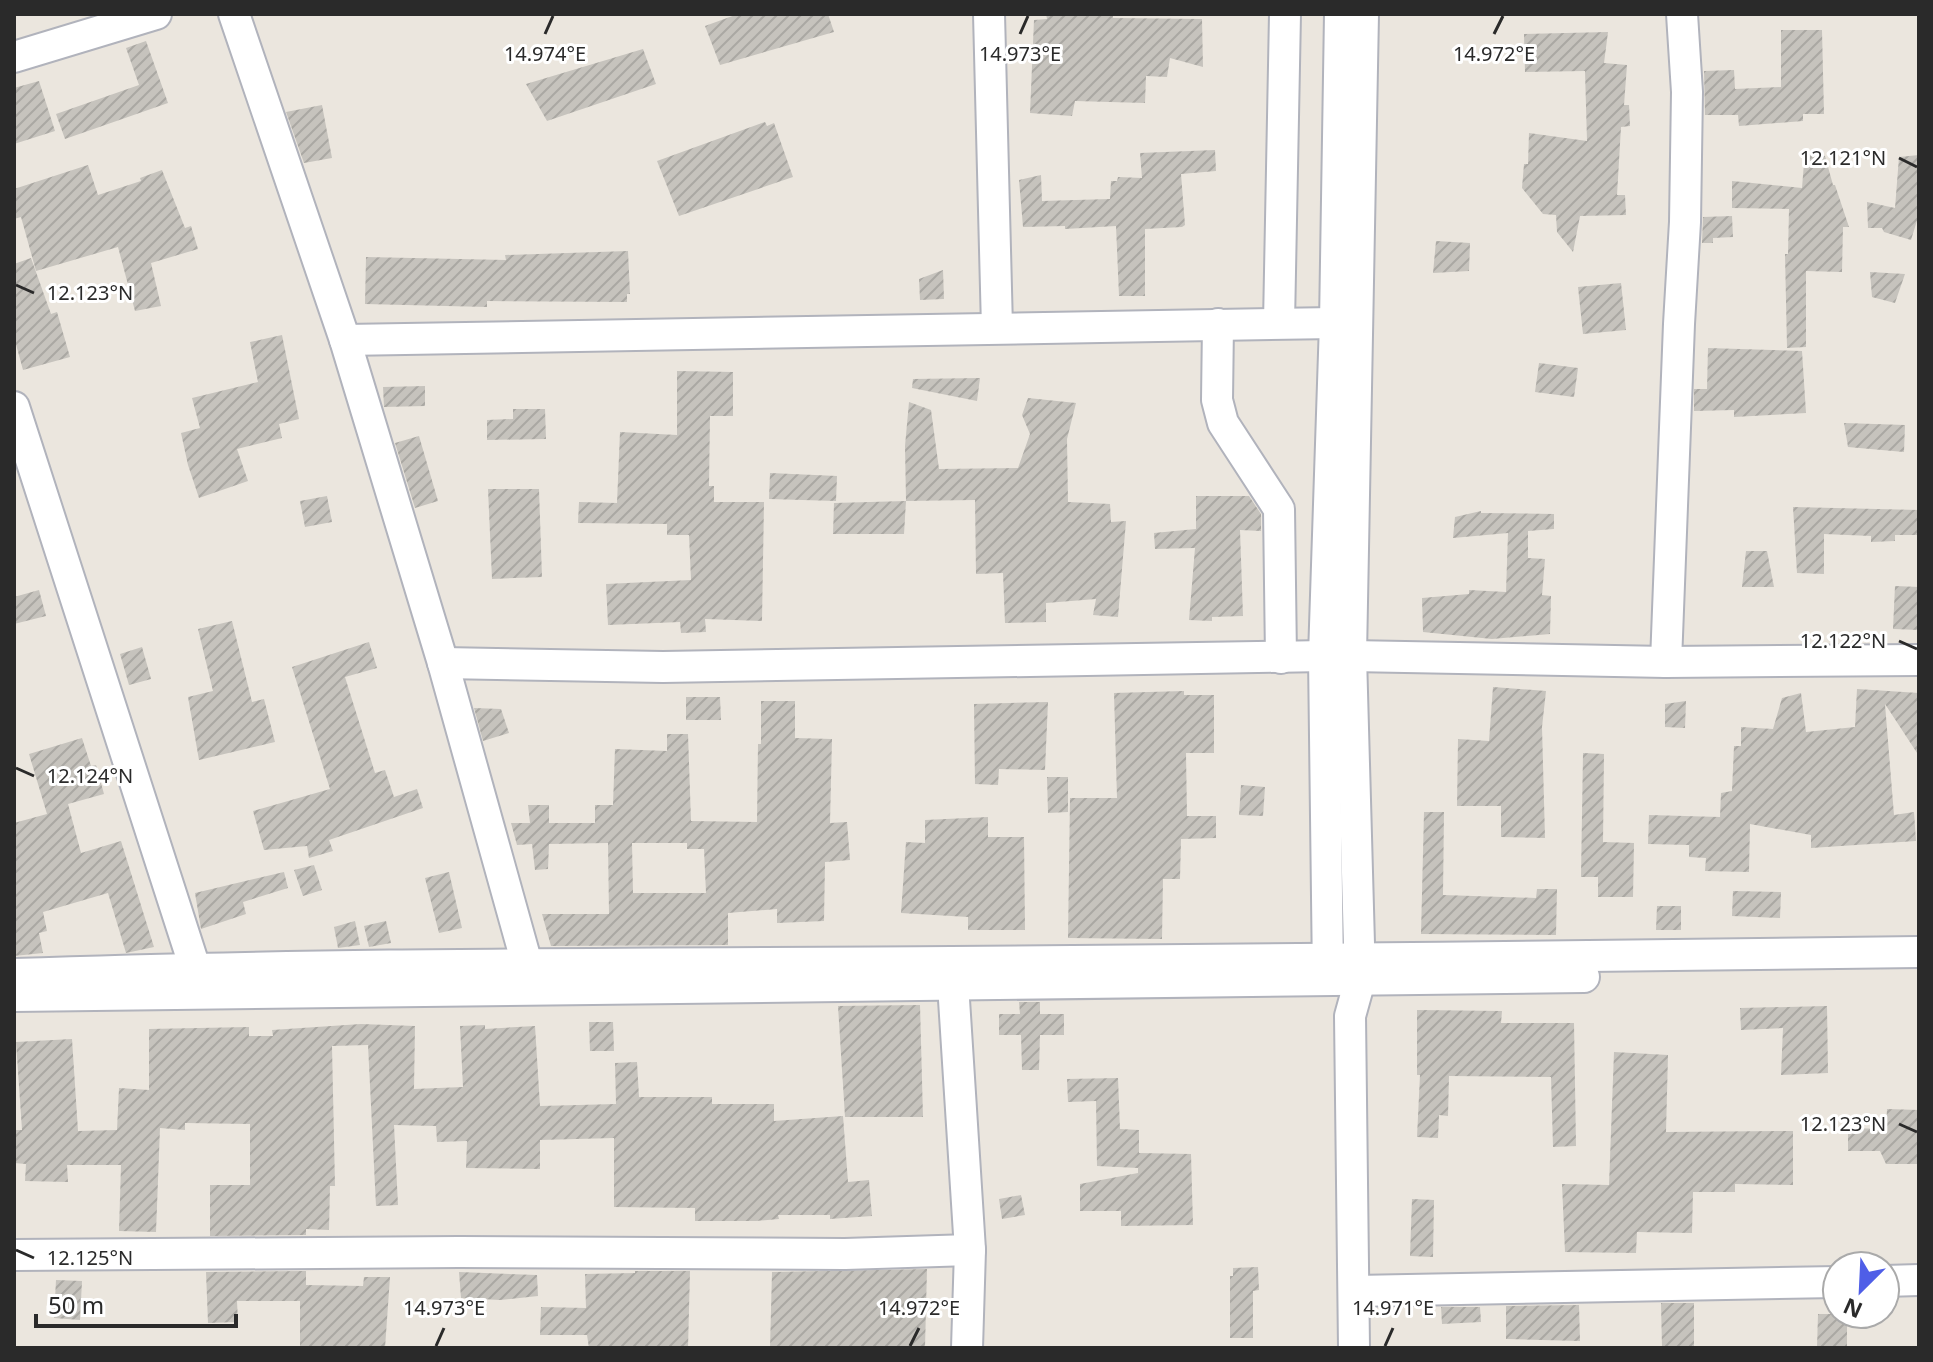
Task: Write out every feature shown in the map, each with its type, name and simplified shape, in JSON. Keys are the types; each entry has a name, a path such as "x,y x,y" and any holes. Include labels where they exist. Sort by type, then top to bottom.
{"street":[{"path":"14,57 156,14"},
{"path":"234,14 345,340 443,663 527,964"},
{"path":"989,14 997,328"},
{"path":"1279,323 1285,14"},
{"path":"1340,14 1335,323 1338,656 1360,969 1350,1016 1354,1348"},
{"path":"1350,1016 1328,970 1363,14"},
{"path":"1666,662 1685,222 1687,92 1682,14"},
{"path":"345,340 1335,323"},
{"path":"1218,324 1217,400 1223,423 1279,509 1281,658"},
{"path":"14,407 195,968"},
{"path":"443,663 663,667 1338,656 1666,662 1919,660"},
{"path":"14,996 953,984 1919,952"},
{"path":"14,974 195,968 527,964 1328,970"},
{"path":"1360,969 1919,972"},
{"path":"953,984 970,1250 967,1348"},
{"path":"14,1255 443,1252 845,1254 970,1250"},
{"path":"1355,1291 1821,1282"}],"building":[{"path":"738,14 828,14 834,32 720,65 705,26"},
{"path":"1046,14 1202,19 1203,67 1170,58 1167,77 1146,76 1145,103 1075,101 1072,116 1030,113 1034,20 1047,19"},
{"path":"1781,30 1822,30 1824,114 1803,114 1803,121 1739,126 1738,115 1705,115 1704,71 1734,70 1735,89 1781,87"},
{"path":"1608,32 1604,63 1627,65 1624,105 1629,105 1630,126 1621,127 1617,195 1625,195 1626,215 1580,216 1573,252 1557,232 1556,215 1543,214 1522,188 1524,164 1528,164 1529,133 1587,141 1585,71 1525,72 1524,34"},
{"path":"146,41 168,103 65,139 56,114 139,85 126,48"},
{"path":"643,49 656,84 547,121 526,84"},
{"path":"39,81 55,131 14,144 14,88"},
{"path":"322,105 332,158 304,163 286,112"},
{"path":"765,122 767,126 774,123 793,177 679,216 657,161"},
{"path":"1215,150 1216,171 1181,174 1185,225 1145,229 1145,296 1119,296 1116,226 1065,229 1065,226 1023,227 1019,180 1041,175 1042,201 1110,199 1111,181 1117,181 1118,177 1142,178 1140,153"},
{"path":"1805,150 1825,156 1849,227 1843,227 1842,272 1806,271 1806,347 1787,348 1785,254 1788,254 1789,209 1732,208 1732,181 1802,188"},
{"path":"1919,155 1919,214 1911,240 1884,232 1882,228 1868,228 1867,202 1895,208 1899,157"},
{"path":"88,165 98,195 141,181 140,178 162,170 185,228 191,226 198,249 151,263 161,306 135,311 118,247 36,271 21,217 14,219 14,189"},
{"path":"1732,216 1733,237 1713,238 1713,243 1702,243 1703,217"},
{"path":"1436,241 1470,243 1469,271 1433,273"},
{"path":"628,251 630,294 627,294 627,302 487,301 487,307 365,304 366,257 506,260 505,255"},
{"path":"31,258 51,314 57,312 70,357 23,370 14,337 14,264"},
{"path":"943,270 944,299 920,300 919,279"},
{"path":"1870,272 1905,274 1895,303 1872,297"},
{"path":"1621,283 1626,330 1583,334 1578,287"},
{"path":"282,335 299,419 279,424 282,438 237,449 248,481 199,498 181,433 200,428 192,398 258,382 250,342"},
{"path":"1708,348 1802,351 1806,413 1734,417 1734,410 1694,411 1694,389 1707,389"},
{"path":"1539,363 1578,368 1574,397 1535,392"},
{"path":"677,371 733,372 733,416 710,416 709,486 714,486 714,502 764,502 762,621 705,619 706,632 681,633 680,622 608,625 606,584 691,580 689,535 667,535 667,524 578,523 579,502 617,503 620,432 677,435"},
{"path":"980,378 977,401 912,388 913,379"},
{"path":"425,386 425,406 384,407 383,387"},
{"path":"1028,398 1076,403 1067,439 1068,502 1110,504 1111,522 1126,521 1118,617 1093,615 1096,599 1046,603 1046,622 1005,623 1003,573 976,574 975,500 906,501 905,446 909,402 931,410 939,469 1018,468 1030,434 1022,415"},
{"path":"513,409 545,409 546,439 487,440 487,420 513,419"},
{"path":"1844,423 1905,425 1904,452 1848,447"},
{"path":"419,436 438,501 415,508 395,443"},
{"path":"770,473 837,476 836,501 769,499"},
{"path":"488,489 539,489 542,577 492,579"},
{"path":"327,496 332,522 305,527 300,501"},
{"path":"1196,496 1249,496 1261,514 1261,531 1240,530 1243,616 1212,617 1212,621 1189,620 1195,548 1155,549 1154,533 1196,529"},
{"path":"906,501 904,534 833,534 834,503"},
{"path":"1793,507 1919,510 1919,535 1895,535 1895,541 1871,542 1871,536 1824,534 1824,574 1797,573"},
{"path":"1481,511 1554,514 1554,529 1528,531 1528,558 1545,559 1542,595 1551,596 1550,634 1492,639 1423,632 1422,598 1469,594 1469,590 1506,592 1508,533 1453,538 1455,517"},
{"path":"1746,551 1767,551 1774,587 1742,587"},
{"path":"1895,586 1919,587 1919,630 1893,629"},
{"path":"39,590 46,616 14,624 14,597"},
{"path":"232,621 252,702 264,699 275,742 199,760 188,697 213,691 198,629"},
{"path":"369,642 377,668 345,677 375,773 385,770 394,797 417,789 423,808 329,840 333,851 309,858 307,846 264,850 253,811 330,789 292,667"},
{"path":"142,647 151,679 129,685 120,654"},
{"path":"1493,687 1546,691 1542,727 1545,838 1501,837 1501,806 1457,806 1458,739 1489,741"},
{"path":"1857,689 1919,693 1919,756 1885,704 1894,815 1914,812 1916,841 1811,848 1811,835 1750,824 1749,872 1705,871 1706,858 1689,857 1689,845 1648,844 1649,815 1720,817 1721,793 1732,791 1734,746 1741,746 1741,727 1773,729 1782,698 1801,693 1806,732 1855,727"},
{"path":"1184,691 1184,695 1214,695 1214,753 1186,753 1187,816 1216,816 1216,838 1181,839 1180,879 1163,879 1162,939 1068,938 1070,798 1117,798 1114,693"},
{"path":"686,697 720,697 721,720 686,720"},
{"path":"761,701 795,701 795,738 832,739 830,823 847,822 850,860 825,862 824,921 777,923 777,909 728,913 728,945 551,946 542,914 609,914 608,843 549,844 548,869 535,870 532,844 517,845 511,823 530,823 528,805 549,805 549,823 595,823 595,805 613,805 615,749 667,751 667,734 688,734 691,821 757,822 758,744 761,744","holes":["632,843 687,843 687,849 704,849 706,893 633,893"]},
{"path":"1686,701 1685,728 1665,727 1665,704"},
{"path":"1048,702 1045,770 999,769 998,785 975,784 974,704"},
{"path":"474,708 501,709 509,733 483,741"},
{"path":"82,738 91,766 96,765 104,794 68,804 81,853 121,841 154,947 126,953 108,893 43,912 47,931 39,933 43,953 14,956 14,823 47,814 29,754"},
{"path":"1583,753 1604,754 1603,842 1634,843 1633,897 1598,897 1598,877 1581,877"},
{"path":"1047,777 1068,777 1068,812 1048,813"},
{"path":"1241,785 1265,787 1263,816 1239,815"},
{"path":"1424,812 1444,812 1443,895 1536,898 1537,889 1557,889 1556,935 1421,934"},
{"path":"988,817 988,837 1024,837 1025,930 968,930 968,917 901,913 906,842 925,843 925,820"},
{"path":"314,865 322,890 303,896 294,870"},
{"path":"284,872 288,888 243,902 246,914 201,929 195,893"},
{"path":"449,872 462,928 439,933 425,878"},
{"path":"1733,891 1781,892 1780,918 1732,916"},
{"path":"1657,906 1681,906 1681,930 1656,930"},
{"path":"355,921 360,945 338,948 334,927"},
{"path":"386,921 391,943 369,947 364,926"},
{"path":"1019,1002 1040,1002 1040,1014 1064,1014 1064,1035 1040,1035 1039,1070 1022,1070 1021,1035 999,1035 999,1014 1020,1014"},
{"path":"920,1005 923,1117 845,1117 838,1006"},
{"path":"1827,1006 1828,1073 1781,1075 1783,1028 1741,1030 1740,1008"},
{"path":"1417,1010 1502,1011 1501,1023 1574,1023 1576,1146 1553,1147 1551,1077 1449,1076 1448,1116 1439,1115 1438,1138 1417,1137 1420,1075 1417,1075"},
{"path":"589,1022 613,1022 614,1051 590,1051"},
{"path":"361,1024 415,1026 414,1089 463,1087 460,1026 485,1025 485,1029 535,1026 540,1106 616,1104 615,1063 637,1062 639,1097 712,1097 712,1104 774,1104 774,1121 843,1116 848,1182 869,1180 872,1216 830,1219 830,1215 778,1215 779,1219 756,1221 695,1221 695,1208 614,1207 614,1138 540,1140 540,1169 466,1168 467,1141 437,1142 436,1126 394,1125 398,1205 376,1206 368,1045 332,1046 335,1186 330,1186 329,1230 306,1229 306,1235 210,1236 210,1185 250,1185 250,1124 185,1123 185,1130 160,1128 156,1232 119,1231 121,1165 67,1165 68,1182 25,1181 26,1164 14,1163 14,1130 22,1130 16,1042 72,1039 78,1131 117,1130 119,1088 149,1090 149,1029 249,1027 249,1036 273,1036 272,1030"},
{"path":"1614,1052 1668,1055 1666,1132 1793,1131 1793,1185 1735,1184 1735,1192 1693,1192 1692,1233 1637,1232 1636,1253 1565,1252 1562,1184 1609,1185"},
{"path":"1118,1078 1120,1129 1139,1130 1139,1153 1191,1154 1193,1225 1121,1226 1121,1211 1080,1211 1080,1184 1138,1173 1138,1168 1097,1166 1096,1101 1068,1102 1067,1079"},
{"path":"1887,1109 1919,1110 1919,1164 1886,1164 1880,1151 1848,1151 1848,1128 1886,1129"},
{"path":"1021,1195 1025,1215 1002,1219 999,1199"},
{"path":"1412,1199 1434,1200 1433,1257 1410,1256"},
{"path":"1258,1267 1259,1290 1253,1291 1253,1338 1230,1338 1230,1276 1233,1276 1233,1268"},
{"path":"927,1269 925,1348 770,1348 772,1272"},
{"path":"306,1271 306,1285 363,1286 364,1277 390,1277 385,1348 300,1348 300,1301 237,1301 238,1322 208,1323 206,1272"},
{"path":"690,1271 688,1348 589,1348 587,1335 540,1335 541,1307 586,1308 585,1274"},
{"path":"459,1272 537,1275 538,1296 500,1300 461,1298"},
{"path":"56,1280 82,1281 80,1320 54,1318"},
{"path":"1661,1303 1694,1303 1694,1348 1662,1348"},
{"path":"1579,1305 1580,1341 1506,1339 1506,1306"},
{"path":"1441,1307 1480,1307 1481,1322 1442,1324"},
{"path":"1818,1314 1821,1314 1821,1330 1847,1330 1847,1348 1817,1348"}]}
